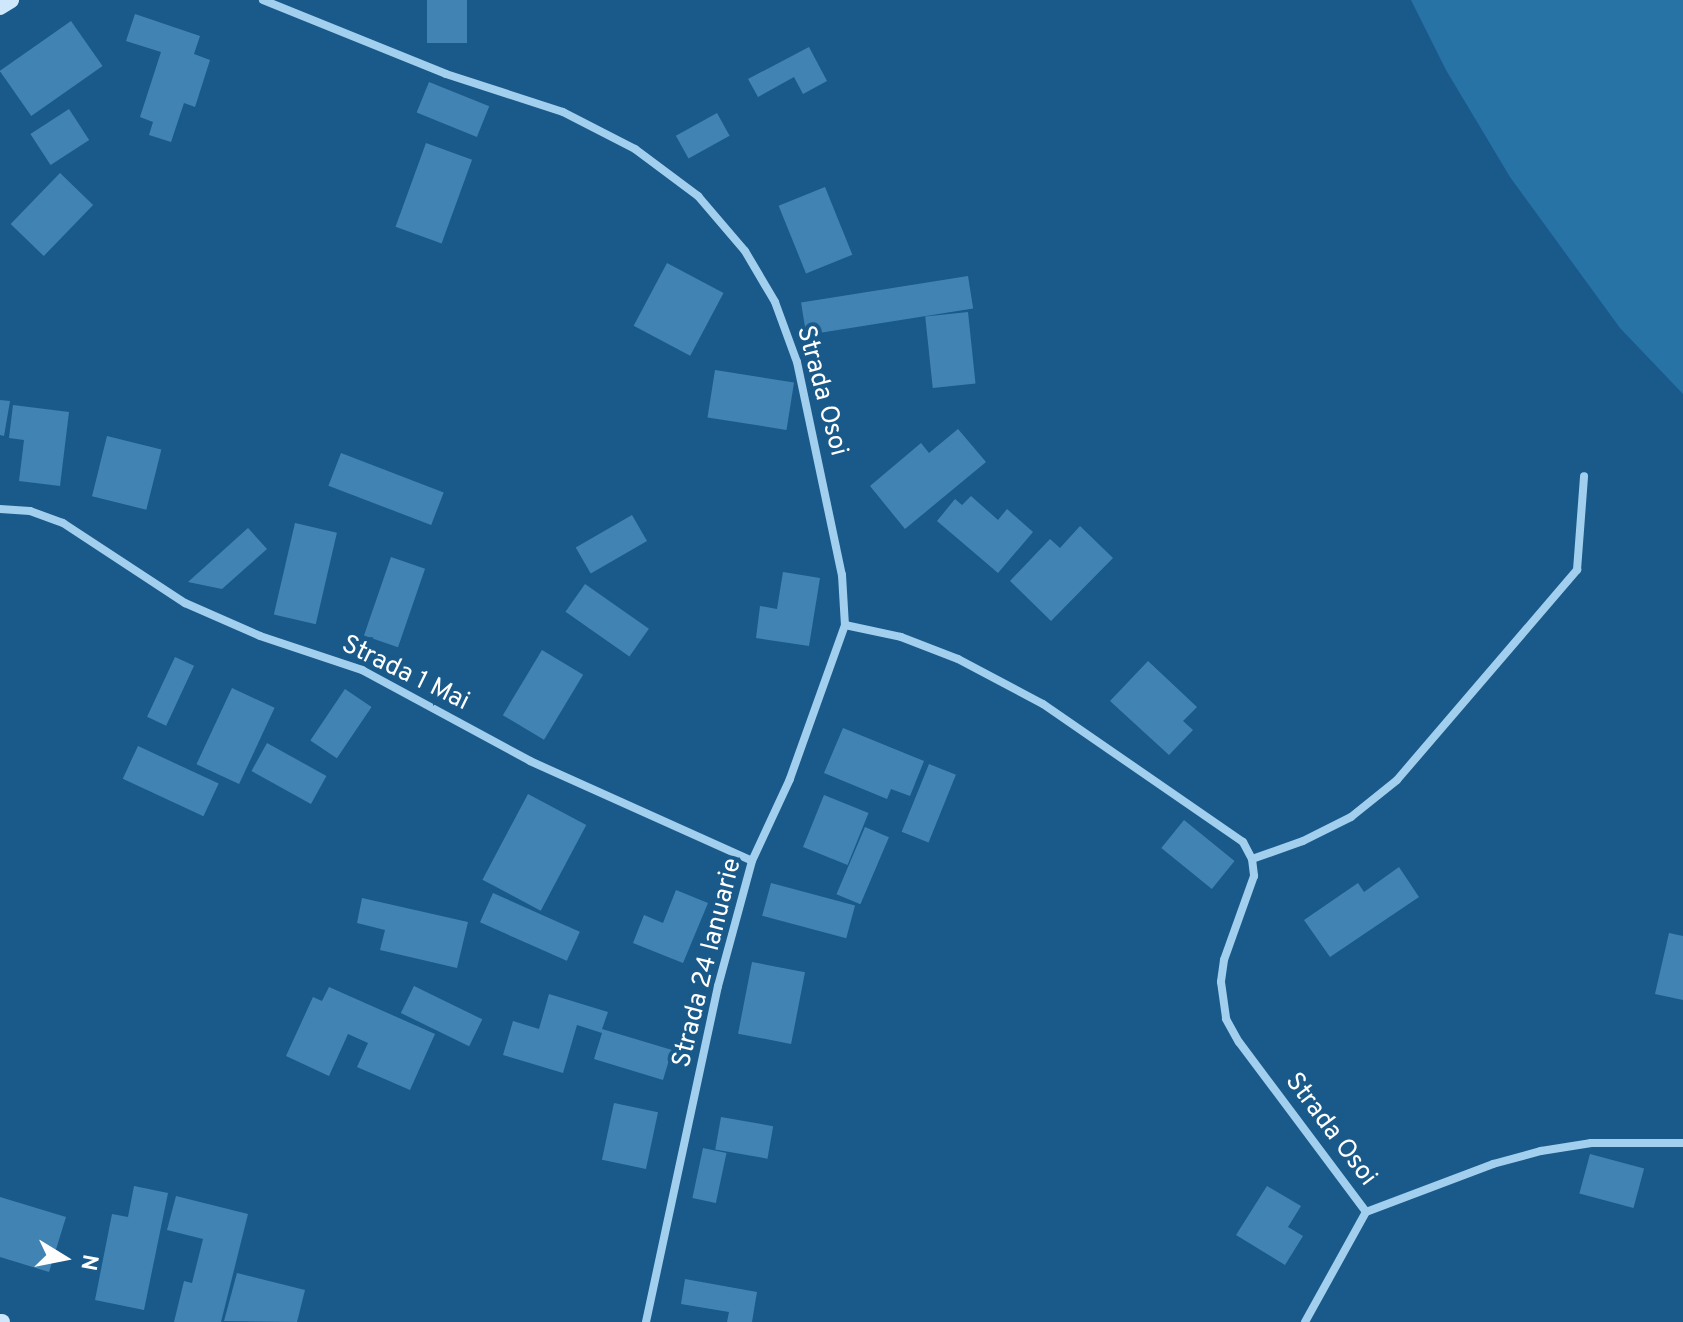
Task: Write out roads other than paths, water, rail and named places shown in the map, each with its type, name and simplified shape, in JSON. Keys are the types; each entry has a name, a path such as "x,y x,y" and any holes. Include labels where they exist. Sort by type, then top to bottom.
{"main road":[{"path":"0,7 11,0"}],"street":[{"name":"Strada Osoi","path":"263,0 446,74 563,112 635,149 698,196 745,251 775,302 797,362 842,575 845,625"},
{"path":"845,625 901,637 958,659 1043,704 1225,827 1243,842 1252,859 1303,841 1351,817 1397,780 1577,570 1584,476"},
{"name":"Strada 1 Mai","path":"0,509 30,511 63,523 185,603 260,636 362,670 530,761 752,861"},
{"name":"Strada 24 Ianuarie","path":"646,1322 718,986 752,861 790,779 845,625"},
{"name":"Strada Osoi","path":"1252,859 1254,876 1224,960 1221,982 1226,1019 1239,1042 1366,1212 1493,1164 1541,1151 1591,1143 1683,1143"},
{"path":"1305,1322 1366,1212"}]}
